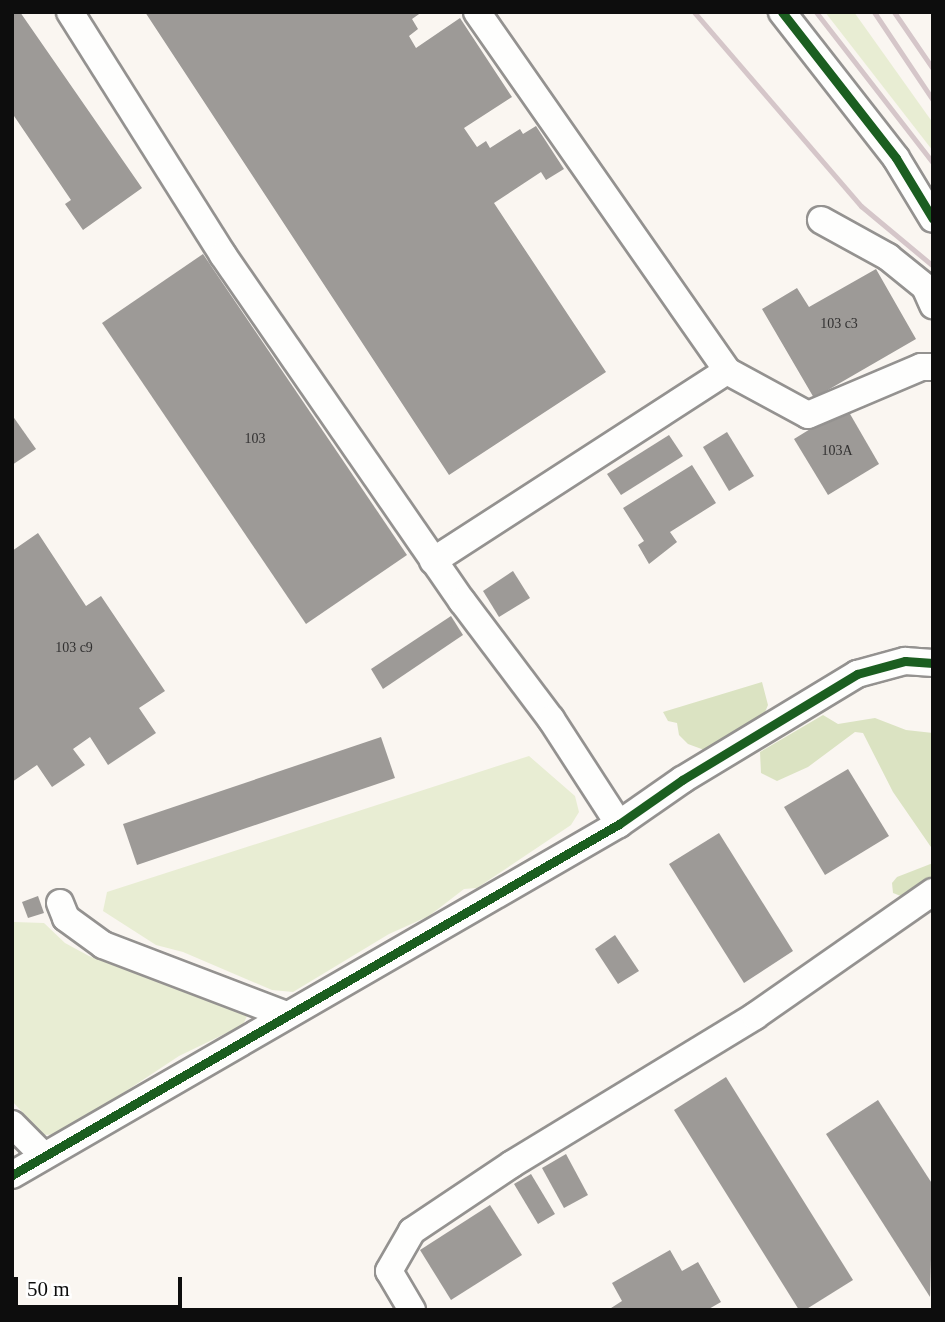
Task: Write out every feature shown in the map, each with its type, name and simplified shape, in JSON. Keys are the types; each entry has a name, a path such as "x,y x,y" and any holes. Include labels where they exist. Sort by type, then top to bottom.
{"street":[{"path":"70,12 223,255 433,561 551,719 619,824"},
{"path":"477,12 727,371 808,415 921,367 933,367"},
{"path":"782,12 896,158 933,219"},
{"path":"821,220 888,257 925,287 933,305"},
{"path":"433,561 727,371"},
{"path":"12,1175 286,1014 619,824 682,780 857,674 905,662 933,663"},
{"path":"412,1310 389,1271 412,1231 512,1164 754,1016 933,892"},
{"path":"60,903 66,918 103,945 286,1014"},
{"path":"12,1124 44,1156"}],"green space":[{"path":"825,12 854,12 933,123 933,151"},
{"path":"762,682 768,705 761,722 707,751 688,744 679,735 677,723 668,721 663,712"},
{"path":"823,715 838,724 875,718 906,730 933,733 933,850 893,792 863,733 855,732 808,767 777,781 761,773 760,752"},
{"path":"529,756 575,796 579,812 571,825 477,888 464,889 429,916 389,934 293,992 272,990 183,952 156,945 103,911 107,892"},
{"path":"933,863 933,885 906,898 893,893 892,883 897,877"},
{"path":"14,922 44,923 65,943 89,956 247,1016 243,1025 179,1056 61,1134 44,1135 12,1101"}],"building":[{"path":"12,12 20,12 142,188 83,230 65,204 71,200 12,113"},
{"path":"145,12 422,12 412,19 418,29 409,36 416,48 460,18 512,97 464,128 477,147 486,141 490,148 520,129 523,134 536,126 564,169 546,180 541,172 494,203 606,372 449,475"},
{"path":"203,254 407,555 306,624 102,323"},
{"path":"876,269 916,339 814,398 762,309 797,288 809,307"},
{"path":"846,407 879,464 828,495 794,439"},
{"path":"12,415 36,449 12,465"},
{"path":"727,432 754,476 729,491 703,447"},
{"path":"669,435 683,456 621,495 607,474"},
{"path":"692,465 716,503 670,532 677,542 649,564 638,545 644,541 623,508"},
{"path":"38,533 86,606 101,596 165,691 139,708 156,733 108,765 90,737 73,749 85,765 52,787 37,765 12,782 12,551"},
{"path":"513,571 530,598 499,617 483,591"},
{"path":"451,616 463,635 383,689 371,669"},
{"path":"381,737 395,778 137,865 123,824"},
{"path":"848,769 889,836 825,875 784,807"},
{"path":"719,833 793,951 744,983 669,864"},
{"path":"38,896 44,913 28,918 22,902"},
{"path":"615,935 639,971 618,984 595,949"},
{"path":"726,1077 853,1280 805,1310 799,1310 674,1110"},
{"path":"878,1100 933,1185 930,1297 826,1134"},
{"path":"566,1154 588,1195 564,1208 542,1168"},
{"path":"531,1174 555,1214 538,1224 514,1184"},
{"path":"490,1205 522,1255 451,1300 420,1250"},
{"path":"670,1250 682,1271 698,1262 721,1302 707,1310 608,1310 622,1301 612,1283"}],"railway":[{"path":"694,12 861,206 933,266"},
{"path":"816,12 933,163"},
{"path":"874,12 933,100"},
{"path":"894,12 933,69"}],"cycle path":[{"path":"782,12 896,158 933,219"},
{"path":"12,1175 619,824 682,780 857,674 905,661 933,663"}]}
